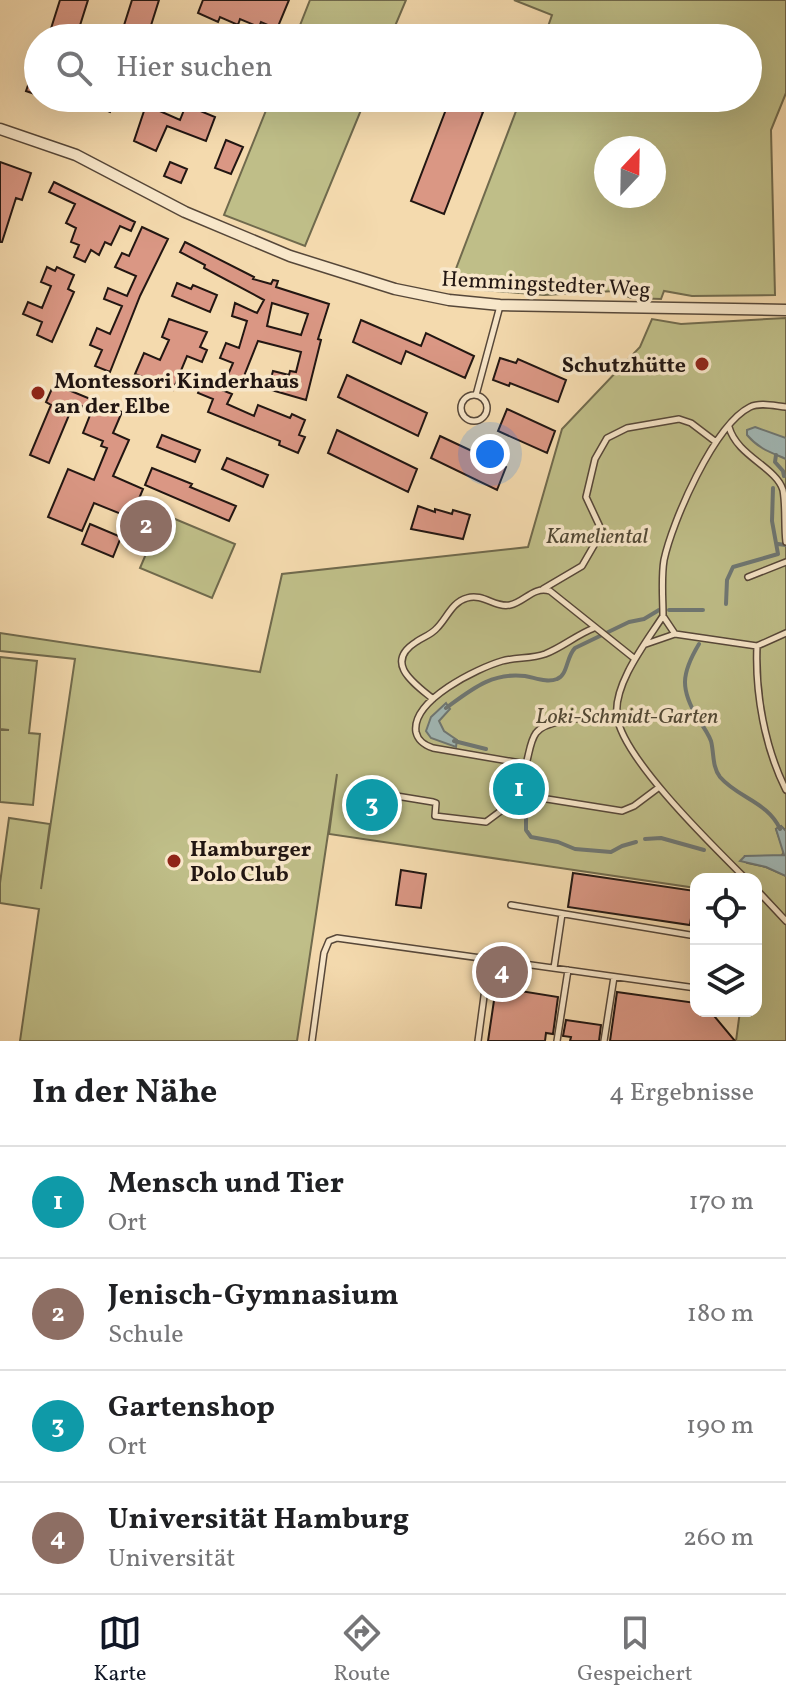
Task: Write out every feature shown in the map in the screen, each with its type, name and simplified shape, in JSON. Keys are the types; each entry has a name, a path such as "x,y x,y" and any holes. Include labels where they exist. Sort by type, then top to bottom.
{"street":[{"name":"Hemmingstedter Weg","path":"0,129 76,155 185,212 290,256 395,289 449,300 500,305 786,310"}],"lane":[{"path":"476,395 500,305"},
{"path":"476,395 484,398 487,410 480,420 472,421 462,414 461,406 468,396 476,395"},
{"path":"740,873 658,788 625,739 617,715 625,679 663,616 663,564 673,530 716,442 747,408 756,405 786,407"},
{"path":"433,699 406,676 402,669 403,655 432,633 459,602 475,597 503,606 514,605 582,566 600,535 600,527 586,497 595,459 607,438 627,428 679,419 691,423 716,442"},
{"path":"729,426 740,448 782,488 786,542"},
{"path":"748,577 786,562"},
{"path":"557,595 558,581"},
{"path":"543,589 557,595 635,659"},
{"path":"663,616 675,634"},
{"path":"526,764 427,746 418,737 416,724 433,699 461,679 501,661 542,656 595,628"},
{"path":"645,645 675,634 757,646 786,633"},
{"path":"757,646 756,675 760,705 779,776 786,790"},
{"path":"363,814 366,791 436,803 435,816 482,822 490,820 522,795 526,764 535,735 542,727 579,718 617,715"},
{"path":"522,795 622,811 658,788"},
{"path":"762,895 786,921"},
{"path":"511,905 690,935"},
{"path":"554,968 562,914"},
{"path":"312,1041 324,953 329,941 349,938 690,987"},
{"path":"478,1041 489,959"},
{"path":"557,1041 568,970"},
{"path":"604,1041 614,977"}],"green space":[{"path":"310,0 406,0 396,24 301,24"},
{"path":"514,0 786,0 786,93 771,130 775,295 692,296 664,291 661,299 631,298 615,291 544,295 449,287 516,112 762,112 762,24 549,24 552,15"},
{"path":"265,112 360,112 305,246 224,215"},
{"path":"786,318 786,831 781,826 776,829 784,852 781,856 745,856 747,863 786,876 786,1041 736,1041 739,1017 762,1017 762,873 690,873 690,887 329,834 337,774 297,1041 20,1041 39,909 0,903 9,818 50,824 41,889 75,659 0,651 0,633 260,672 282,574 528,547 562,429 640,347 652,319 681,324"},
{"path":"163,514 235,544 212,598 140,568"},
{"path":"0,657 37,661 29,733 40,734 33,805 0,802 0,730 9,730 0,729"}],"water":[{"path":"755,427 786,438 786,459 751,440 747,430"},
{"path":"446,703 450,709 439,721 444,731 457,740 456,747 431,738 426,731 431,717"},
{"path":"781,826 786,831 786,876 740,861 745,856 784,855 776,829"}],"building":[{"path":"60,0 88,0 80,24 52,24"},
{"path":"132,0 159,0 151,24 124,24"},
{"path":"203,0 289,0 279,24 252,24 240,19 236,24 220,17 218,22 198,13"},
{"path":"144,112 162,112 180,120 183,112 203,112 215,117 206,141 167,126 156,151 134,141"},
{"path":"445,112 483,112 444,214 411,201"},
{"path":"226,140 243,147 231,174 215,168"},
{"path":"0,162 31,173 22,200 16,198 2,242 0,242"},
{"path":"170,162 187,169 181,183 164,176"},
{"path":"54,182 135,222 131,231 120,226 111,245 105,242 99,255 91,250 85,262 74,257 79,245 71,242 76,228 66,223 75,204 49,192"},
{"path":"142,227 168,239 140,296 110,372 95,366 102,350 90,345 97,328 110,334 122,306 104,299 108,288 127,296 136,276 115,267 122,253 129,256"},
{"path":"185,242 253,279 271,284 273,280 278,281 276,287 329,304 318,339 321,340 306,400 268,389 273,371 289,375 290,371 296,372 301,352 258,341 242,381 227,377 233,363 220,358 226,343 239,348 247,321 232,316 235,303 257,313 264,300 180,252","holes":["272,303 308,314 301,335 267,326"]},
{"path":"47,267 55,271 57,267 74,275 68,289 74,292 52,342 37,335 42,322 23,314 28,302 42,308 51,286 41,282"},
{"path":"177,283 191,289 193,285 217,295 210,312 172,296"},
{"path":"169,319 207,332 200,347 207,350 202,362 187,356 173,390 135,374 144,353 160,360 169,340 162,337"},
{"path":"361,320 421,346 426,333 474,356 465,378 406,351 401,364 353,342"},
{"path":"500,358 516,363 518,359 566,380 558,402 510,383 509,386 493,380"},
{"path":"347,375 427,413 418,436 338,397"},
{"path":"202,382 232,394 227,404 254,416 258,405 290,418 292,414 305,420 299,435 305,437 298,453 279,445 280,441 208,412 213,399 198,393"},
{"path":"54,384 122,412 113,433 129,440 113,476 143,489 131,518 94,503 82,531 48,517 68,469 94,480 107,448 101,446 103,441 83,433 92,410 74,403 49,463 30,455 51,405 46,402"},
{"path":"507,409 555,431 547,453 498,431"},
{"path":"337,430 417,469 408,492 328,453"},
{"path":"162,435 200,450 195,462 157,447"},
{"path":"440,436 506,467 497,490 431,458"},
{"path":"227,458 268,475 263,487 222,469"},
{"path":"152,468 236,506 229,521 145,485"},
{"path":"418,506 435,512 435,509 452,514 453,510 470,515 463,539 411,529"},
{"path":"90,524 121,537 113,557 82,544"},
{"path":"401,870 426,874 421,908 396,905"},
{"path":"573,873 690,890 690,925 568,907"},
{"path":"496,987 558,997 553,1034 546,1033 545,1041 488,1041"},
{"path":"617,992 690,1002 690,1017 715,1017 735,1041 610,1041"},
{"path":"566,1020 601,1025 599,1041 570,1041 571,1037 563,1036"}],"waterway":[{"path":"776,455 775,462 784,476"},
{"path":"726,604 727,580 733,567 778,554 772,521 773,488"},
{"path":"778,544 786,545"},
{"path":"446,708 492,679 513,675 557,679 563,674 575,648 659,610"},
{"path":"669,610 703,610"},
{"path":"699,644 686,673 686,690 692,708 711,741 717,773 727,784 768,812 780,829"},
{"path":"454,741 486,749"},
{"path":"526,817 526,830 531,837 575,849 611,852 636,842"},
{"path":"645,839 661,838 704,850"}],"place":[{"name":"Schutzhütte","path":"702,364"},
{"name":"Montessori Kinderhaus an der Elbe","path":"38,393"},
{"name":"Jenisch-Gymnasium","path":"146,526"},
{"name":"Mensch und Tier","path":"519,789"},
{"name":"Gartenshop","path":"372,805"},
{"name":"Hamburger Polo Club","path":"174,861"},
{"name":"Universität Hamburg","path":"502,972"}],"park label":[{"name":"Kameliental","path":"597,535"},
{"name":"Loki-Schmidt-Garten","path":"627,715"}]}
